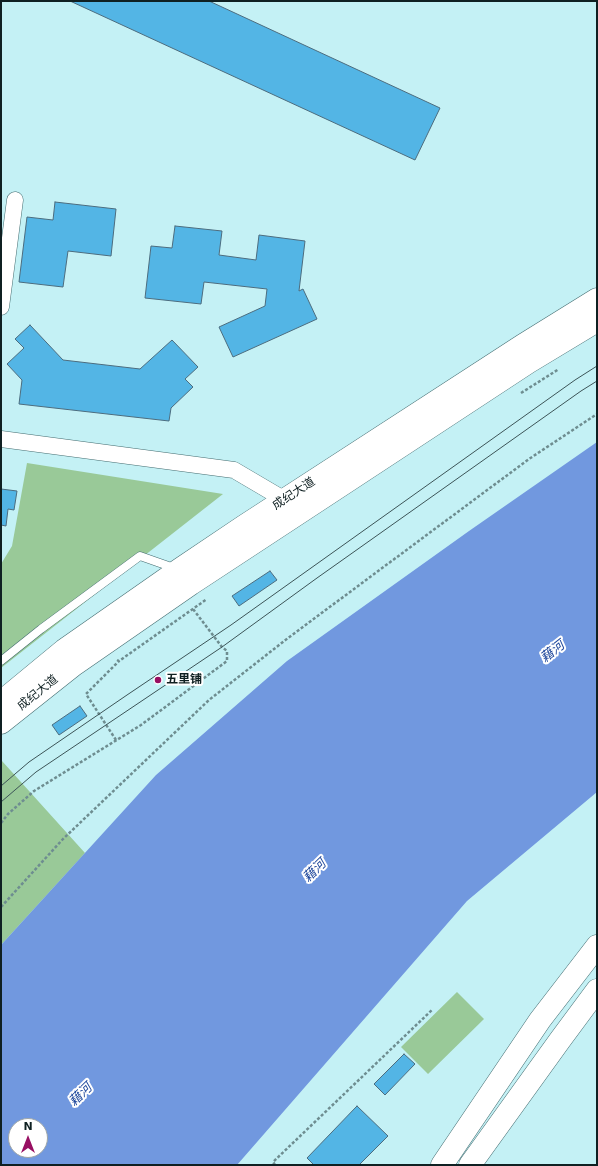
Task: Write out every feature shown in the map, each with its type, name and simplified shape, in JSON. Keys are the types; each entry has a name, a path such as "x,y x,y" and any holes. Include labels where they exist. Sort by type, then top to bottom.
{"main road":[{"name":"成纪大道","path":"1,702 64,650 180,570 523,345 597,299"},
{"name":"成纪大道","path":"1,723 74,665 191,584 530,362 597,321"},
{"path":"442,1165 540,1020 597,946"},
{"path":"470,1165 597,990"}],"street":[{"path":"1,307 15,200"},
{"path":"1,439 234,470 285,500"}],"lane":[{"path":"1,661 140,556 180,570"}],"path":[{"path":"1,907 63,839 209,700 288,638 528,459 597,414"},
{"path":"1,823 8,814 34,791 141,725 227,662 227,651 218,642 193,609"},
{"path":"116,740 86,694 118,662"},
{"path":"275,1165 273,1162 433,1009"}],"green space":[{"path":"27,463 223,494 1,668 1,564 12,546"},
{"path":"2,761 85,853 1,945 1,762"},
{"path":"457,992 484,1019 428,1074 401,1047"}],"water":[{"name":"藉河","path":"597,442 597,792 467,901 237,1165 1,1165 1,945 156,775 287,661"}],"building":[{"path":"70,1 209,1 440,108 415,160"},
{"path":"55,202 116,209 111,256 68,251 63,287 19,282 27,217 53,220"},
{"path":"175,226 222,231 219,255 256,260 259,235 305,241 299,291 303,289 317,319 233,357 219,327 265,306 267,289 204,282 201,304 145,298 151,246 172,248"},
{"path":"30,325 63,360 140,369 172,340 198,367 185,379 193,387 171,408 169,421 19,404 22,380 7,364 24,348 15,339"},
{"path":"1,489 17,491 14,510 8,509 6,526 1,525"},
{"path":"270,571 277,580 239,606 232,596"},
{"path":"80,706 87,716 59,735 52,725"},
{"path":"404,1054 415,1064 385,1095 374,1084"},
{"path":"357,1106 388,1136 359,1165 314,1165 307,1158"}],"tram line":[{"path":"1,786 29,762 231,625 575,380 597,366"},
{"path":"1,802 36,772 222,647 317,578 597,381"}],"place":[{"name":"五里铺","path":"158,680"}]}
